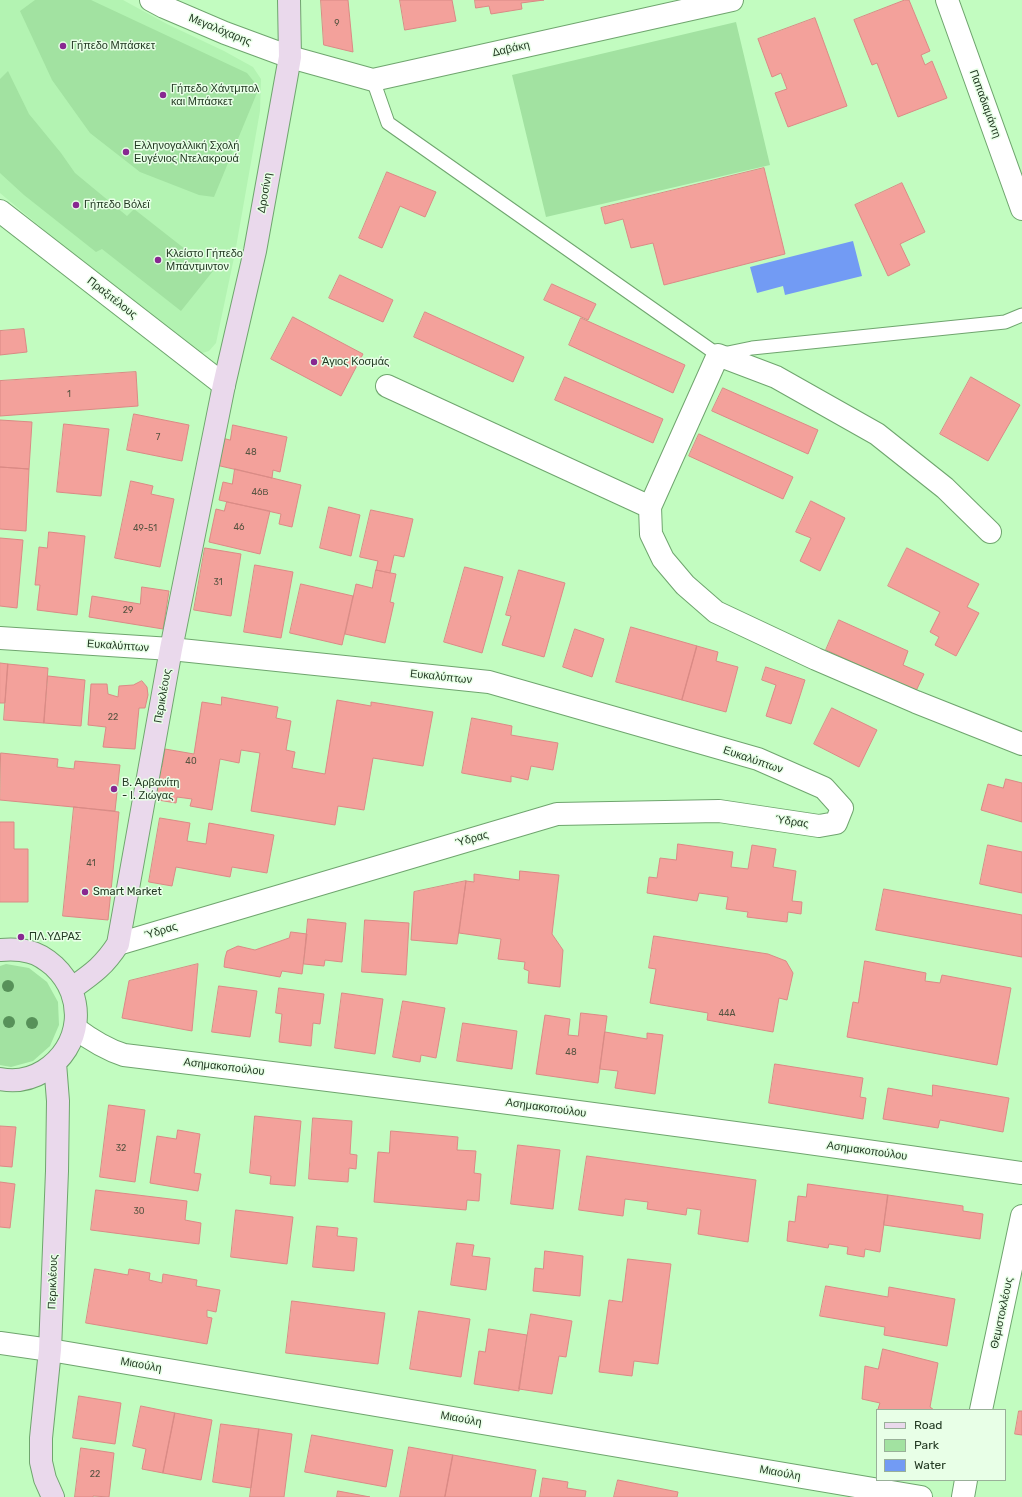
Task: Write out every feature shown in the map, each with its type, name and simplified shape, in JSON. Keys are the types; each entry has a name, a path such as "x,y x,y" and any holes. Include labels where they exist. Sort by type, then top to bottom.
{"street":[{"name":"Μεγαλόχαρης","path":"151,0 225,33 290,57"},
{"name":"Δροσίνη","path":"224,385 255,251 290,57 288,0"},
{"name":"Δαβάκη","path":"290,57 374,80 732,0"},
{"name":"Παπαδιαμάντη","path":"947,0 1022,209"},
{"name":"Πραξιτέλους","path":"0,211 224,385"},
{"path":"990,532 945,488 877,434 776,377 718,355 650,507 651,534 663,559 685,585 716,612 816,659 916,702 1022,744"},
{"name":"Περικλέους","path":"71,989 95,973 108,960 118,944 171,649 224,385"},
{"path":"387,386 650,507"},
{"name":"Ευκαλύπτων","path":"0,638 171,649 489,682 758,760 824,788 842,808 836,823"},
{"name":"Ύδρας","path":"118,944 557,814 719,811 819,826 836,823"},
{"path":"0,950 14,949 32,952 48,961 62,973 71,989 76,1008 75,1028 68,1048 55,1064 35,1076 11,1081 0,1079"},
{"name":"Ασημακοπούλου","path":"75,1028 92,1041 109,1050 124,1055 403,1089 1022,1173"},
{"name":"Περικλέους","path":"53,1497 45,1479 41,1462 41,1438 50,1350 57,1172 58,1101 55,1064"},
{"name":"Θεμιστοκλέους","path":"981,1409 1022,1216"},
{"name":"Μιαούλη","path":"0,1343 50,1350 921,1497"},
{"path":"963,1497 966,1481"}],"lane":[{"path":"374,80 388,123 718,355 752,348 1005,322 1022,315"}],"shaded area":[{"name":"Ελληνογαλλική Σχολή Ευγένιος Ντελακρουά","path":"0,0 123,0 253,67 261,79 260,111 235,253 216,343 209,351 199,354 181,345 0,193"}],"green space":[{"name":"Γήπεδο Χάντμπολ και Μπάσκετ","path":"35,0 91,0 247,73 259,88 214,197 199,195 140,172 90,133 52,80 20,11"},
{"path":"736,22 770,165 546,217 512,75"},
{"path":"8,71 29,114 61,153 75,173 127,216 134,209 213,271 181,311 102,249 96,252 24,195 0,173 0,79"},
{"path":"6,964 29,968 47,982 58,1002 59,1025 50,1046 33,1061 11,1067 0,1065 0,966"}],"water":[{"path":"853,241 862,276 785,295 783,286 757,293 750,267"}],"building":[{"path":"321,0 348,0 353,52 324,45"},
{"path":"400,0 452,0 456,21 405,30"},
{"path":"475,0 544,0 521,3 522,9 491,14 489,6 476,8"},
{"path":"905,0 909,0 930,51 921,55 925,65 932,61 947,98 898,117 877,63 872,65 854,20"},
{"path":"815,18 847,106 788,127 775,93 787,89 781,73 772,77 758,39"},
{"path":"764,168 785,254 664,285 653,243 631,248 623,219 605,224 601,208"},
{"path":"387,172 436,192 425,217 400,206 382,248 359,238"},
{"path":"902,183 925,232 900,244 910,265 888,276 855,205"},
{"path":"340,275 393,300 383,322 329,298"},
{"path":"552,284 596,304 588,320 544,300"},
{"path":"425,312 524,357 513,382 414,337"},
{"path":"293,317 363,354 341,396 271,359"},
{"path":"581,318 685,365 673,393 569,345"},
{"path":"24,329 27,352 0,355 0,331"},
{"path":"136,372 138,406 0,416 0,381"},
{"path":"565,377 663,419 653,443 555,400"},
{"path":"971,377 1020,405 988,461 940,434"},
{"path":"723,388 818,430 808,454 712,411"},
{"path":"134,414 189,425 182,461 127,450"},
{"path":"0,420 32,422 29,469 0,467"},
{"path":"64,424 109,429 101,496 57,492"},
{"path":"233,425 287,437 280,472 273,470 272,478 216,465 222,438 230,440"},
{"path":"699,434 793,477 783,499 689,456"},
{"path":"0,467 29,469 26,531 0,529"},
{"path":"235,469 301,485 292,527 279,524 281,514 219,500 223,482 232,484"},
{"path":"131,481 153,486 151,494 174,499 160,567 115,558"},
{"path":"811,501 845,518 820,571 800,561 811,538 796,532"},
{"path":"227,502 270,511 260,554 209,542 216,509 224,511"},
{"path":"329,507 360,515 351,556 320,548"},
{"path":"371,510 413,519 404,557 394,555 390,573 376,570 378,561 360,557"},
{"path":"49,532 85,536 77,615 37,610 40,585 35,585 39,547 47,548"},
{"path":"0,538 23,540 17,608 0,606"},
{"path":"205,548 241,554 231,616 194,610"},
{"path":"907,548 979,584 967,607 979,613 956,656 935,645 939,637 930,632 940,612 888,586"},
{"path":"255,565 293,572 281,638 244,632"},
{"path":"465,567 503,577 482,653 444,642"},
{"path":"376,570 396,574 390,602 394,603 385,643 345,634 356,584 372,588"},
{"path":"519,570 565,583 544,657 502,645 511,616 506,615"},
{"path":"301,584 353,596 342,645 290,633"},
{"path":"142,587 169,591 163,629 89,617 92,596 140,604"},
{"path":"839,620 908,651 903,665 924,674 916,691 826,650"},
{"path":"631,627 697,646 682,700 616,682"},
{"path":"575,629 604,639 592,677 563,667"},
{"path":"697,646 718,652 716,661 738,667 726,712 682,700"},
{"path":"0,663 8,664 5,703 0,703"},
{"path":"8,664 48,668 44,723 4,720"},
{"path":"766,667 805,680 791,724 766,716 776,685 762,680"},
{"path":"48,676 85,680 81,726 44,723"},
{"path":"142,681 147,687 148,695 145,708 139,708 135,749 103,747 106,727 88,725 91,684 107,684 108,694 118,697 119,686 133,685"},
{"path":"222,697 278,707 276,718 291,721 286,750 295,752 292,768 325,774 337,700 371,706 371,702 433,712 423,766 373,758 364,810 338,806 335,825 251,811 260,753 241,750 239,763 220,759 212,810 190,806 192,799 177,797 176,803 152,799 157,766 162,767 165,749 194,754 202,702 221,705"},
{"path":"832,708 877,730 859,767 814,744"},
{"path":"472,718 512,726 511,735 558,743 553,770 531,766 528,780 511,776 511,782 462,773"},
{"path":"1,753 58,759 57,767 74,769 75,761 120,765 115,811 0,800"},
{"path":"1006,779 1022,783 1022,822 981,810 988,784 1003,788"},
{"path":"74,807 119,812 108,920 63,916"},
{"path":"160,818 190,823 187,841 206,844 209,823 274,835 267,873 232,867 230,877 176,867 172,886 149,882"},
{"path":"0,822 14,822 14,849 28,849 28,902 0,902"},
{"path":"678,844 733,852 731,867 748,869 752,845 776,849 773,867 796,871 792,901 802,902 801,914 788,912 787,922 747,917 748,912 726,909 728,897 699,893 697,901 647,893 649,877 657,878 660,858 676,860"},
{"path":"988,845 1022,852 1022,893 980,884"},
{"path":"520,871 559,875 552,934 563,950 560,987 528,983 529,971 524,969 525,962 498,959 501,939 459,933 466,881 474,882 474,874 519,880"},
{"path":"466,881 457,944 411,940 414,892"},
{"path":"884,889 1022,915 1022,957 876,930"},
{"path":"308,919 346,923 342,962 325,960 324,966 304,964"},
{"path":"365,920 409,923 406,975 362,972"},
{"path":"291,932 307,934 302,974 282,971 280,977 224,967 227,951 238,946 255,950 289,938"},
{"path":"654,936 768,954 786,961 793,973 787,1000 779,998 773,1032 707,1020 708,1013 650,1003 656,969 649,968"},
{"path":"865,961 926,973 925,981 940,983 942,975 1011,988 997,1065 847,1037 853,1002 858,1003"},
{"path":"198,964 192,1031 122,1018 129,981"},
{"path":"219,986 257,991 250,1037 212,1032"},
{"path":"279,988 324,994 320,1024 313,1023 311,1046 279,1042 282,1014 276,1013"},
{"path":"342,993 383,999 375,1054 335,1048"},
{"path":"403,1001 445,1008 436,1058 421,1055 420,1062 393,1057"},
{"path":"581,1013 607,1016 598,1083 536,1074 545,1015 570,1019 568,1035 578,1036"},
{"path":"463,1023 517,1031 512,1069 457,1061"},
{"path":"605,1032 647,1039 647,1033 663,1035 655,1094 615,1088 618,1071 600,1069"},
{"path":"775,1064 863,1078 860,1097 866,1098 863,1119 769,1103"},
{"path":"933,1085 1009,1098 1003,1132 940,1120 938,1128 883,1119 888,1088 932,1096"},
{"path":"109,1105 145,1110 135,1182 100,1177"},
{"path":"255,1116 301,1121 295,1186 270,1184 271,1176 250,1173"},
{"path":"313,1118 352,1121 350,1154 357,1155 356,1169 349,1168 348,1182 309,1179"},
{"path":"0,1126 16,1127 12,1167 0,1166"},
{"path":"178,1130 200,1134 194,1173 201,1174 198,1191 150,1183 157,1136 176,1139"},
{"path":"391,1131 458,1137 457,1150 476,1151 474,1173 481,1174 479,1201 467,1200 466,1210 374,1202 378,1152 389,1153"},
{"path":"518,1145 560,1150 553,1209 511,1204"},
{"path":"587,1156 756,1180 748,1242 698,1234 701,1210 687,1208 686,1215 647,1209 648,1202 625,1199 623,1216 579,1210"},
{"path":"0,1182 15,1184 10,1228 0,1227"},
{"path":"808,1184 888,1195 880,1252 865,1249 864,1257 847,1254 848,1247 829,1244 828,1248 787,1241 789,1221 795,1222 798,1196 806,1197"},
{"path":"96,1190 187,1201 185,1220 201,1223 199,1244 91,1230"},
{"path":"888,1195 963,1206 963,1211 983,1214 980,1239 884,1225"},
{"path":"236,1210 293,1217 287,1264 231,1257"},
{"path":"317,1226 338,1228 337,1236 357,1238 354,1271 313,1267"},
{"path":"457,1243 474,1245 472,1256 490,1258 486,1290 451,1285"},
{"path":"545,1251 583,1256 580,1296 533,1291 535,1268 543,1269"},
{"path":"628,1259 671,1264 658,1364 634,1361 632,1376 599,1372 609,1300 622,1302"},
{"path":"95,1269 128,1275 129,1269 150,1273 149,1280 162,1283 163,1274 197,1280 196,1286 220,1290 216,1312 207,1310 207,1317 212,1318 207,1344 86,1323"},
{"path":"826,1286 888,1297 889,1287 955,1299 947,1346 884,1335 885,1327 820,1316"},
{"path":"292,1301 385,1313 378,1364 286,1353"},
{"path":"419,1311 470,1319 461,1377 410,1369"},
{"path":"531,1314 572,1321 566,1357 559,1356 552,1394 519,1389"},
{"path":"489,1329 527,1335 519,1391 474,1384 479,1351 485,1352"},
{"path":"883,1349 938,1363 930,1407 933,1409 878,1409 880,1403 862,1399 865,1366 878,1369"},
{"path":"79,1396 121,1403 115,1444 73,1438"},
{"path":"141,1406 175,1413 163,1473 142,1469 146,1449 133,1446"},
{"path":"1019,1411 1022,1411 1022,1435 1015,1434"},
{"path":"175,1413 212,1420 201,1480 163,1473"},
{"path":"221,1424 259,1429 251,1488 213,1482"},
{"path":"259,1429 292,1434 284,1497 250,1497"},
{"path":"312,1435 393,1450 386,1487 305,1472"},
{"path":"409,1447 453,1455 445,1497 400,1497"},
{"path":"81,1448 114,1453 109,1497 75,1497"},
{"path":"453,1455 536,1470 531,1497 445,1497"},
{"path":"543,1478 568,1482 567,1488 586,1491 585,1497 540,1497"},
{"path":"618,1480 678,1492 677,1497 614,1497"},
{"path":"338,1491 370,1497 337,1497"}],"place":[{"name":"Γήπεδο Μπάσκετ","path":"63,46"},
{"name":"Γήπεδο Χάντμπολ και Μπάσκετ","path":"163,95"},
{"name":"Ελληνογαλλική Σχολή Ευγένιος Ντελακρουά","path":"126,152"},
{"name":"Γήπεδο Βόλεϊ","path":"76,205"},
{"name":"Κλείστο Γήπεδο Μπάντμιντον","path":"158,260"},
{"name":"Άγιος Κοσμάς","path":"314,362"},
{"name":"Β. Αρβανίτη - Ι. Ζιώγας","path":"114,789"},
{"name":"Smart Market","path":"85,892"},
{"name":"ΠΛ.ΥΔΡΑΣ","path":"21,937"}]}
